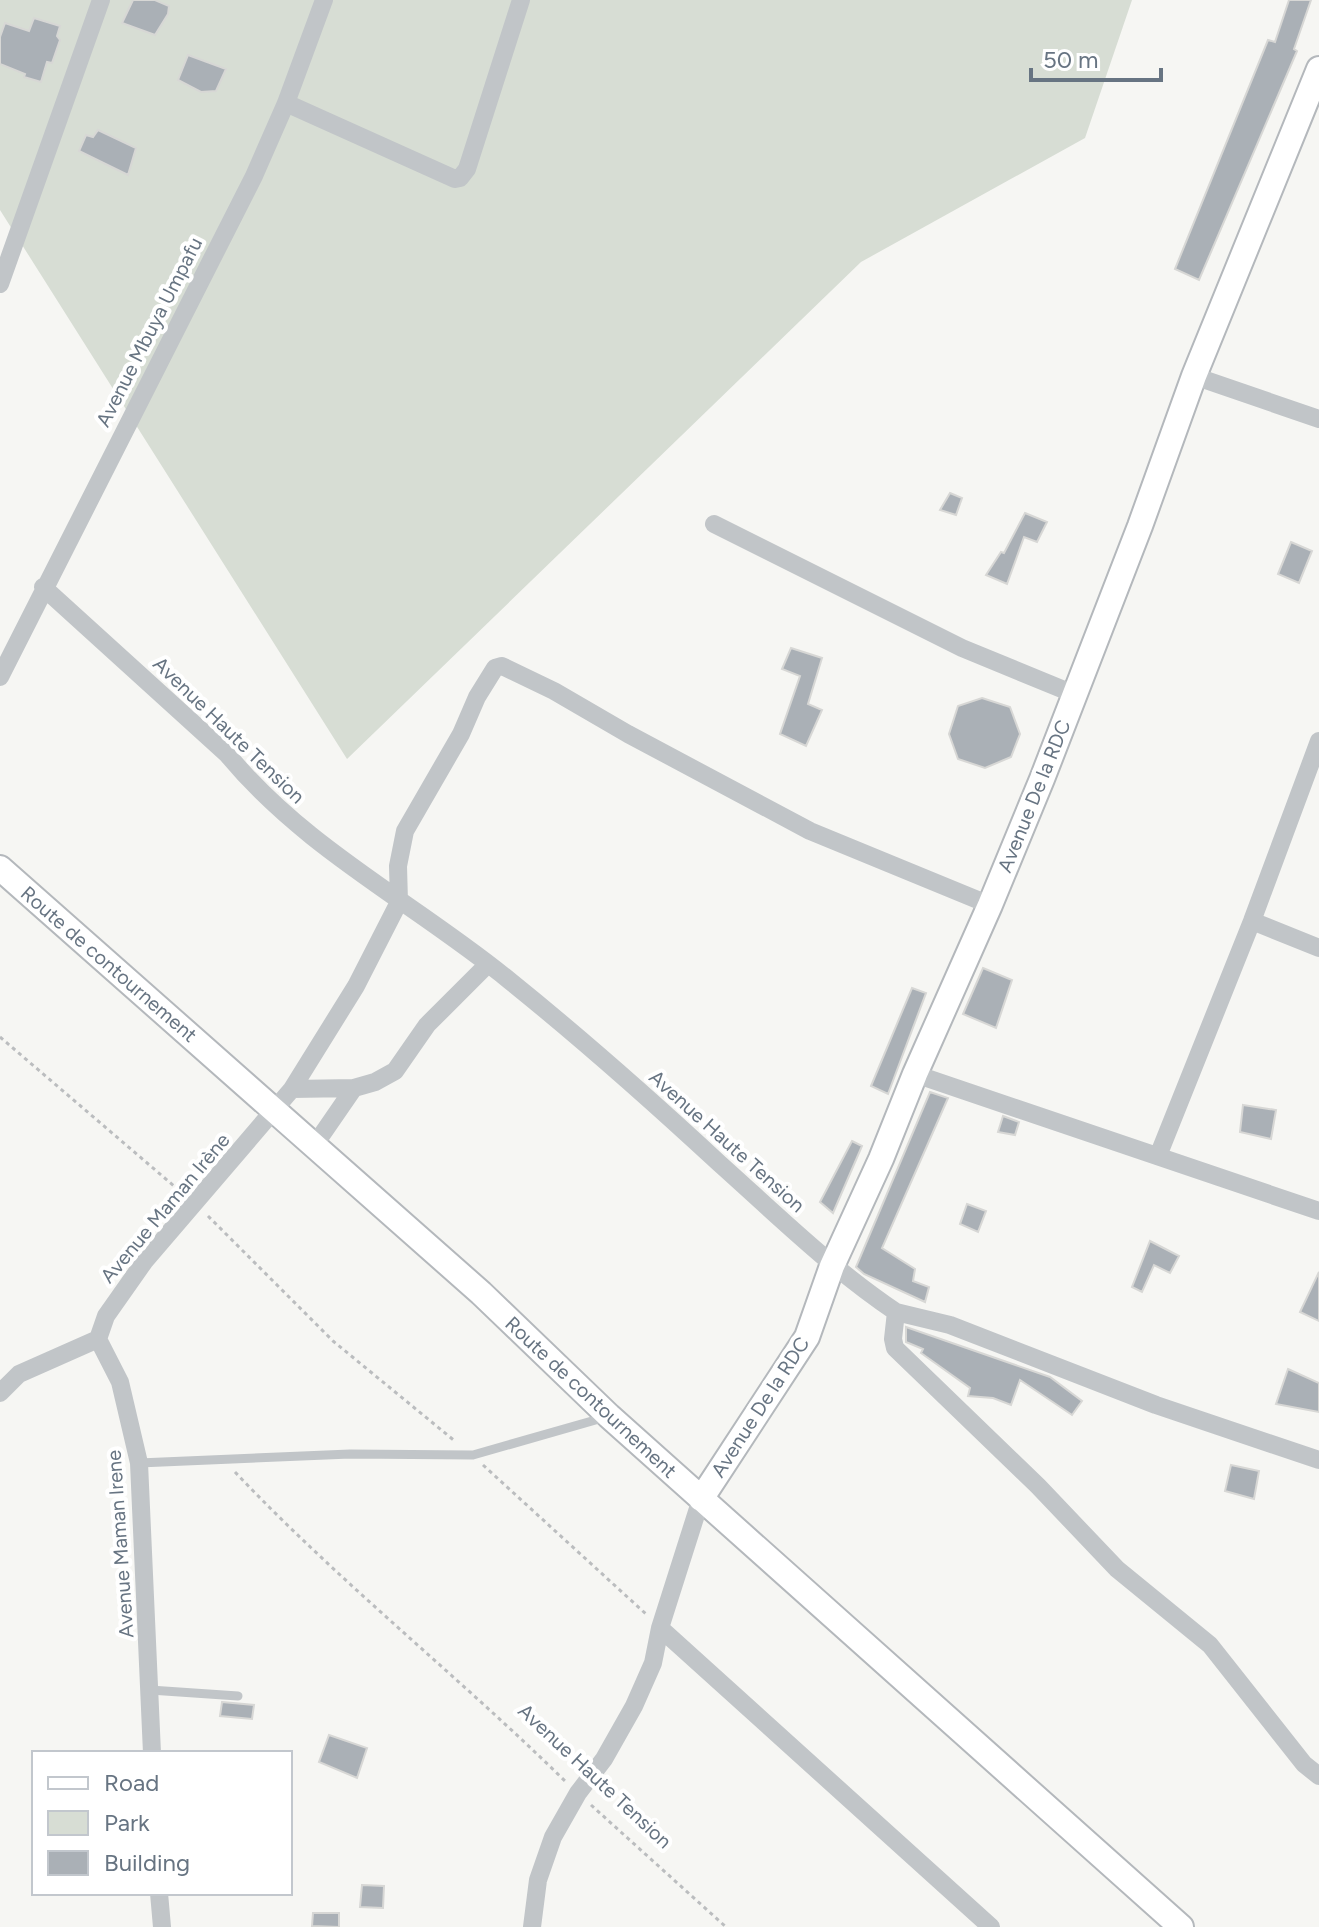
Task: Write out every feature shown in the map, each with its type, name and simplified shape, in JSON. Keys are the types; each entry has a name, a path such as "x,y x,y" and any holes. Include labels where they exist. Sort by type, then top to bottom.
{"street":[{"path":"0,284 101,0"},
{"name":"Avenue Mbuya Umpafu","path":"0,677 254,176 286,103 324,0"},
{"path":"286,103 455,179 460,178 467,169 521,0"},
{"name":"Avenue De la RDC","path":"701,1499 807,1337 832,1266 881,1159 1042,779 1194,376 1319,69"},
{"path":"1194,376 1319,419"},
{"path":"714,524 962,648 1074,694"},
{"name":"Avenue Haute Tension","path":"43,587 227,754 253,785 288,818 488,964 702,1147 832,1266 896,1312"},
{"path":"399,902 398,866 405,831 461,734 477,697 495,668 502,666 554,691 638,740 810,831 990,905"},
{"path":"1158,1156 1252,921 1319,741"},
{"name":"Route de contournement","path":"0,868 481,1293 609,1416 1181,1927"},
{"name":"Avenue Maman Irène","path":"98,1339 106,1316 144,1262 292,1089 356,986 399,902"},
{"path":"1252,921 1319,948"},
{"path":"292,1089 354,1088 375,1082 395,1071 427,1025 488,964"},
{"path":"915,1074 1319,1211"},
{"path":"314,1146 354,1088"},
{"path":"1319,1460 1156,1405 950,1325 896,1312 895,1348 1038,1486 1117,1569 1210,1645 1304,1764 1319,1776"},
{"path":"0,1393 19,1374 98,1339"},
{"name":"Avenue Maman Irene","path":"98,1339 120,1382 139,1463 152,1751"},
{"path":"532,1927 542,1863 564,1815 604,1759 634,1706 653,1663 660,1628 701,1499"},
{"path":"660,1628 991,1927"},
{"path":"159,1895 162,1927"}],"lane":[{"path":"139,1463 350,1454 473,1455 609,1416"},
{"path":"150,1690 238,1696"}],"path":[{"path":"0,1037 195,1203 333,1341 473,1455 660,1628"},
{"name":"Avenue Haute Tension","path":"224,1460 328,1562 726,1927"}],"green space":[{"path":"0,0 1132,0 1085,138 861,262 347,759 0,210"}],"building":[{"path":"133,0 155,0 169,6 168,14 155,35 122,23"},
{"path":"1289,0 1311,0 1294,49 1297,51 1199,280 1175,269 1268,40 1275,42"},
{"path":"34,18 60,26 57,36 60,40 52,63 47,62 41,82 0,64 0,37 5,23 29,31"},
{"path":"188,55 226,69 216,91 201,92 178,80"},
{"path":"98,130 136,148 128,175 79,151 86,135 93,137"},
{"path":"950,493 962,498 956,515 940,510"},
{"path":"1025,513 1047,522 1037,542 1024,537 1007,584 986,575 1001,552 1004,553"},
{"path":"1291,542 1312,551 1299,583 1278,574"},
{"path":"791,648 822,658 808,704 822,710 806,746 780,734 800,676 782,669"},
{"path":"982,698 1010,707 1020,734 1011,757 985,768 958,759 949,734 958,706"},
{"path":"983,968 1012,980 996,1028 963,1014"},
{"path":"912,988 926,993 888,1094 871,1086"},
{"path":"930,1092 948,1098 882,1248 915,1269 913,1281 929,1287 925,1302 864,1274 856,1267"},
{"path":"1243,1105 1276,1110 1271,1139 1240,1132"},
{"path":"1003,1116 1019,1122 1015,1135 998,1132"},
{"path":"852,1141 862,1146 833,1213 820,1202"},
{"path":"967,1204 986,1211 978,1232 960,1224"},
{"path":"1150,1241 1179,1256 1170,1273 1154,1265 1142,1292 1132,1287"},
{"path":"1319,1272 1319,1321 1300,1312"},
{"path":"906,1327 1050,1377 1082,1401 1072,1415 1020,1380 1011,1405 993,1398 968,1396 970,1388 921,1353 923,1349 906,1342"},
{"path":"1288,1369 1319,1383 1319,1412 1276,1404"},
{"path":"1231,1465 1259,1471 1254,1499 1225,1491"},
{"path":"222,1702 254,1705 252,1719 220,1716"},
{"path":"329,1735 367,1748 357,1778 319,1762"},
{"path":"362,1885 384,1886 383,1908 360,1907"},
{"path":"313,1913 339,1913 339,1927 312,1926"}]}
